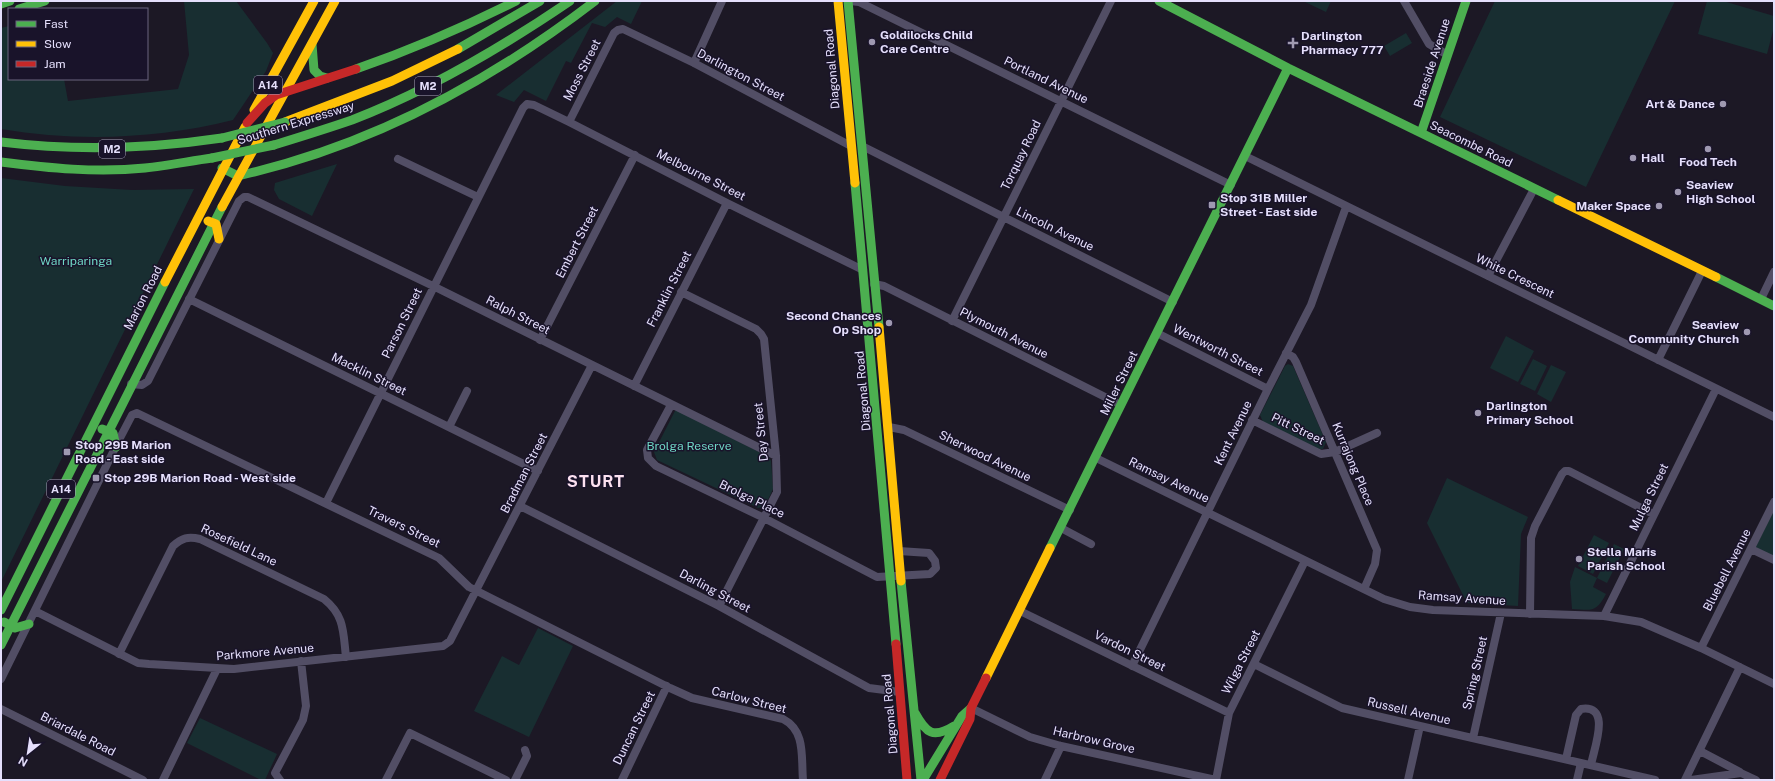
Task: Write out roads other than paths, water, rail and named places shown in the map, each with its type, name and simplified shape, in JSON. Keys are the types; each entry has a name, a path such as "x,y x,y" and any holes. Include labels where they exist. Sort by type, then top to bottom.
{"main road":[{"path":"1,4 10,1"},
{"path":"25,6 45,1"},
{"name":"Marion Road","path":"1,610 222,168 314,1"},
{"name":"A14","path":"1,645 57,537 108,430 214,222 335,1"},
{"path":"247,123 270,99 285,92 365,67 425,44 466,26 516,1"},
{"name":"Southern Expressway","path":"1,142 47,148 122,149 169,146 222,138 285,122 348,101 402,78 456,52 540,1"},
{"name":"Southern Expressway","path":"1,162 54,168 99,170 145,168 212,158 274,145 362,116 432,84 502,46 570,1"},
{"path":"222,168 238,176 331,150 368,136 416,113 502,66 551,34 595,1"},
{"name":"Diagonal Road","path":"839,1 891,576 907,780"},
{"name":"Diagonal Road","path":"849,1 874,284 889,427 904,627 922,780"},
{"name":"Seacombe Road","path":"1159,1 1288,68 1774,306"},
{"name":"Braeside Avenue","path":"1421,133 1446,54 1466,1"},
{"path":"312,44 314,70 320,76 327,78"},
{"name":"Miller Street","path":"922,780 956,724 971,708 1288,68"},
{"path":"851,146 862,146"},
{"path":"192,228 206,221 214,222 218,229 219,239"},
{"path":"863,270 873,270"},
{"path":"122,368 126,379 131,384"},
{"path":"878,428 889,427"},
{"path":"82,447 92,439 100,429 108,430 114,434 116,447"},
{"path":"34,542 36,546 41,548 57,537"},
{"path":"1,614 4,622 10,626 17,628 29,624"},
{"path":"900,692 911,691"},
{"name":"Miller Street","path":"940,780 970,719 971,708"},
{"path":"914,710 921,723 933,734 945,732 956,724"}],"street":[{"path":"694,63 722,1"},
{"name":"Portland Avenue","path":"849,1 859,2 1231,185"},
{"name":"Torquay Road","path":"952,320 1111,1"},
{"path":"1404,1 1429,44 1446,54"},
{"name":"Darlington Street","path":"618,30 623,29 694,63 851,146"},
{"name":"Moss Street","path":"569,122 614,33 618,30"},
{"name":"Melbourne Street","path":"527,104 534,105 569,122 727,203 863,270"},
{"name":"Parson Street","path":"326,503 433,286 523,108 527,104"},
{"name":"Lincoln Avenue","path":"862,146 1173,302"},
{"name":"Embert Street","path":"540,340 635,155"},
{"name":"White Crescent","path":"1245,156 1774,417"},
{"path":"398,160 407,162 478,197"},
{"path":"1488,276 1534,189"},
{"name":"Ralph Street","path":"219,239 238,201 244,197 248,197 433,286 776,456"},
{"name":"Franklin Street","path":"634,386 727,203"},
{"name":"Kent Avenue","path":"1132,666 1252,420 1311,305 1346,207"},
{"path":"131,384 142,385 148,381 219,239"},
{"path":"1658,360 1702,271"},
{"path":"1761,299 1774,272"},
{"name":"Plymouth Avenue","path":"874,284 884,286 1122,405"},
{"name":"Day Street","path":"681,292 756,329 762,334 764,339 776,456 777,492 719,606"},
{"name":"Macklin Street","path":"189,299 538,471"},
{"name":"Wentworth Street","path":"1157,333 1268,389"},
{"name":"Kurrajong Place","path":"1286,353 1293,357 1296,362 1377,550 1375,564 1364,589"},
{"name":"Bradman Street","path":"476,591 592,365"},
{"name":"Mulga Street","path":"1604,616 1716,389"},
{"path":"449,427 467,391"},
{"name":"Brolga Place","path":"671,404 648,450 648,458 656,466 764,518 877,577 901,576"},
{"name":"Travers Street","path":"116,447 132,415 137,413 142,414 439,558 469,587 476,591 667,686"},
{"name":"Pitt Street","path":"1252,420 1317,453 1326,454 1335,452 1377,433"},
{"name":"Sherwood Avenue","path":"889,427 904,430 1070,510"},
{"path":"1,679 116,447"},
{"name":"Ramsay Avenue","path":"1096,458 1384,599 1424,610 1604,616 1641,622 1701,648 1774,684"},
{"path":"1530,614 1531,538 1535,526 1565,471 1570,472 1653,514"},
{"name":"Bluebell Avenue","path":"1701,648 1774,502"},
{"name":"Darling Street","path":"520,506 719,606 869,688 900,692"},
{"path":"1061,528 1091,544"},
{"name":"Rosefield Lane","path":"120,654 173,546 180,539 190,536 200,539 324,599 335,608 342,623 346,657"},
{"path":"1751,549 1774,560"},
{"path":"899,551 928,553 935,561 936,568 930,574 901,576"},
{"name":"Wilga Street","path":"1216,780 1229,713 1305,561"},
{"name":"Parkmore Avenue","path":"35,611 138,663 217,669 443,646 450,641 476,591"},
{"name":"Vardon Street","path":"1020,611 1229,713"},
{"name":"Spring Street","path":"1473,738 1501,613"},
{"path":"280,780 276,773 302,720 306,706 301,661"},
{"name":"Russell Avenue","path":"1254,664 1342,708 1655,780"},
{"path":"1685,780 1700,752 1740,667"},
{"path":"163,780 217,669"},
{"name":"Duncan Street","path":"622,780 667,686"},
{"name":"Carlow Street","path":"667,686 692,698 783,719 792,724 800,737 803,780"},
{"name":"Harbrow Grove","path":"971,708 1030,737 1061,746 1216,780"},
{"path":"1566,759 1576,715 1581,709 1589,708 1597,713 1600,720 1591,765"},
{"name":"Briardale Road","path":"1,709 143,780"},
{"path":"1408,780 1420,726"},
{"path":"386,780 410,733 506,780"},
{"path":"1045,780 1061,746"},
{"path":"515,780 527,756 525,750"},
{"path":"1700,752 1756,780"},
{"path":"1577,780 1581,763"},
{"path":"1691,780 1741,773"}],"place":[{"name":"Goldilocks Child Care Centre","path":"872,42"},
{"name":"Darlington Pharmacy 777","path":"1293,43"},
{"name":"Art & Dance","path":"1723,104"},
{"name":"Food Tech","path":"1708,149"},
{"name":"Hall","path":"1633,158"},
{"name":"Seaview High School","path":"1678,192"},
{"name":"Stop 31B Miller Street - East side","path":"1212,205"},
{"name":"Maker Space","path":"1659,206"},
{"name":"Second Chances Op Shop","path":"889,323"},
{"name":"Seaview Community Church","path":"1747,332"},
{"name":"Darlington Primary School","path":"1478,413"},
{"name":"Stop 29B Marion Road - East side","path":"67,452"},
{"name":"Stop 29B Marion Road - West side","path":"96,478"},
{"name":"Stella Maris Parish School","path":"1579,559"}],"district":[{"name":"STURT","path":"596,481"}],"park label":[{"name":"Warriparinga","path":"76,261"},
{"name":"Brolga Reserve","path":"689,446"}]}
